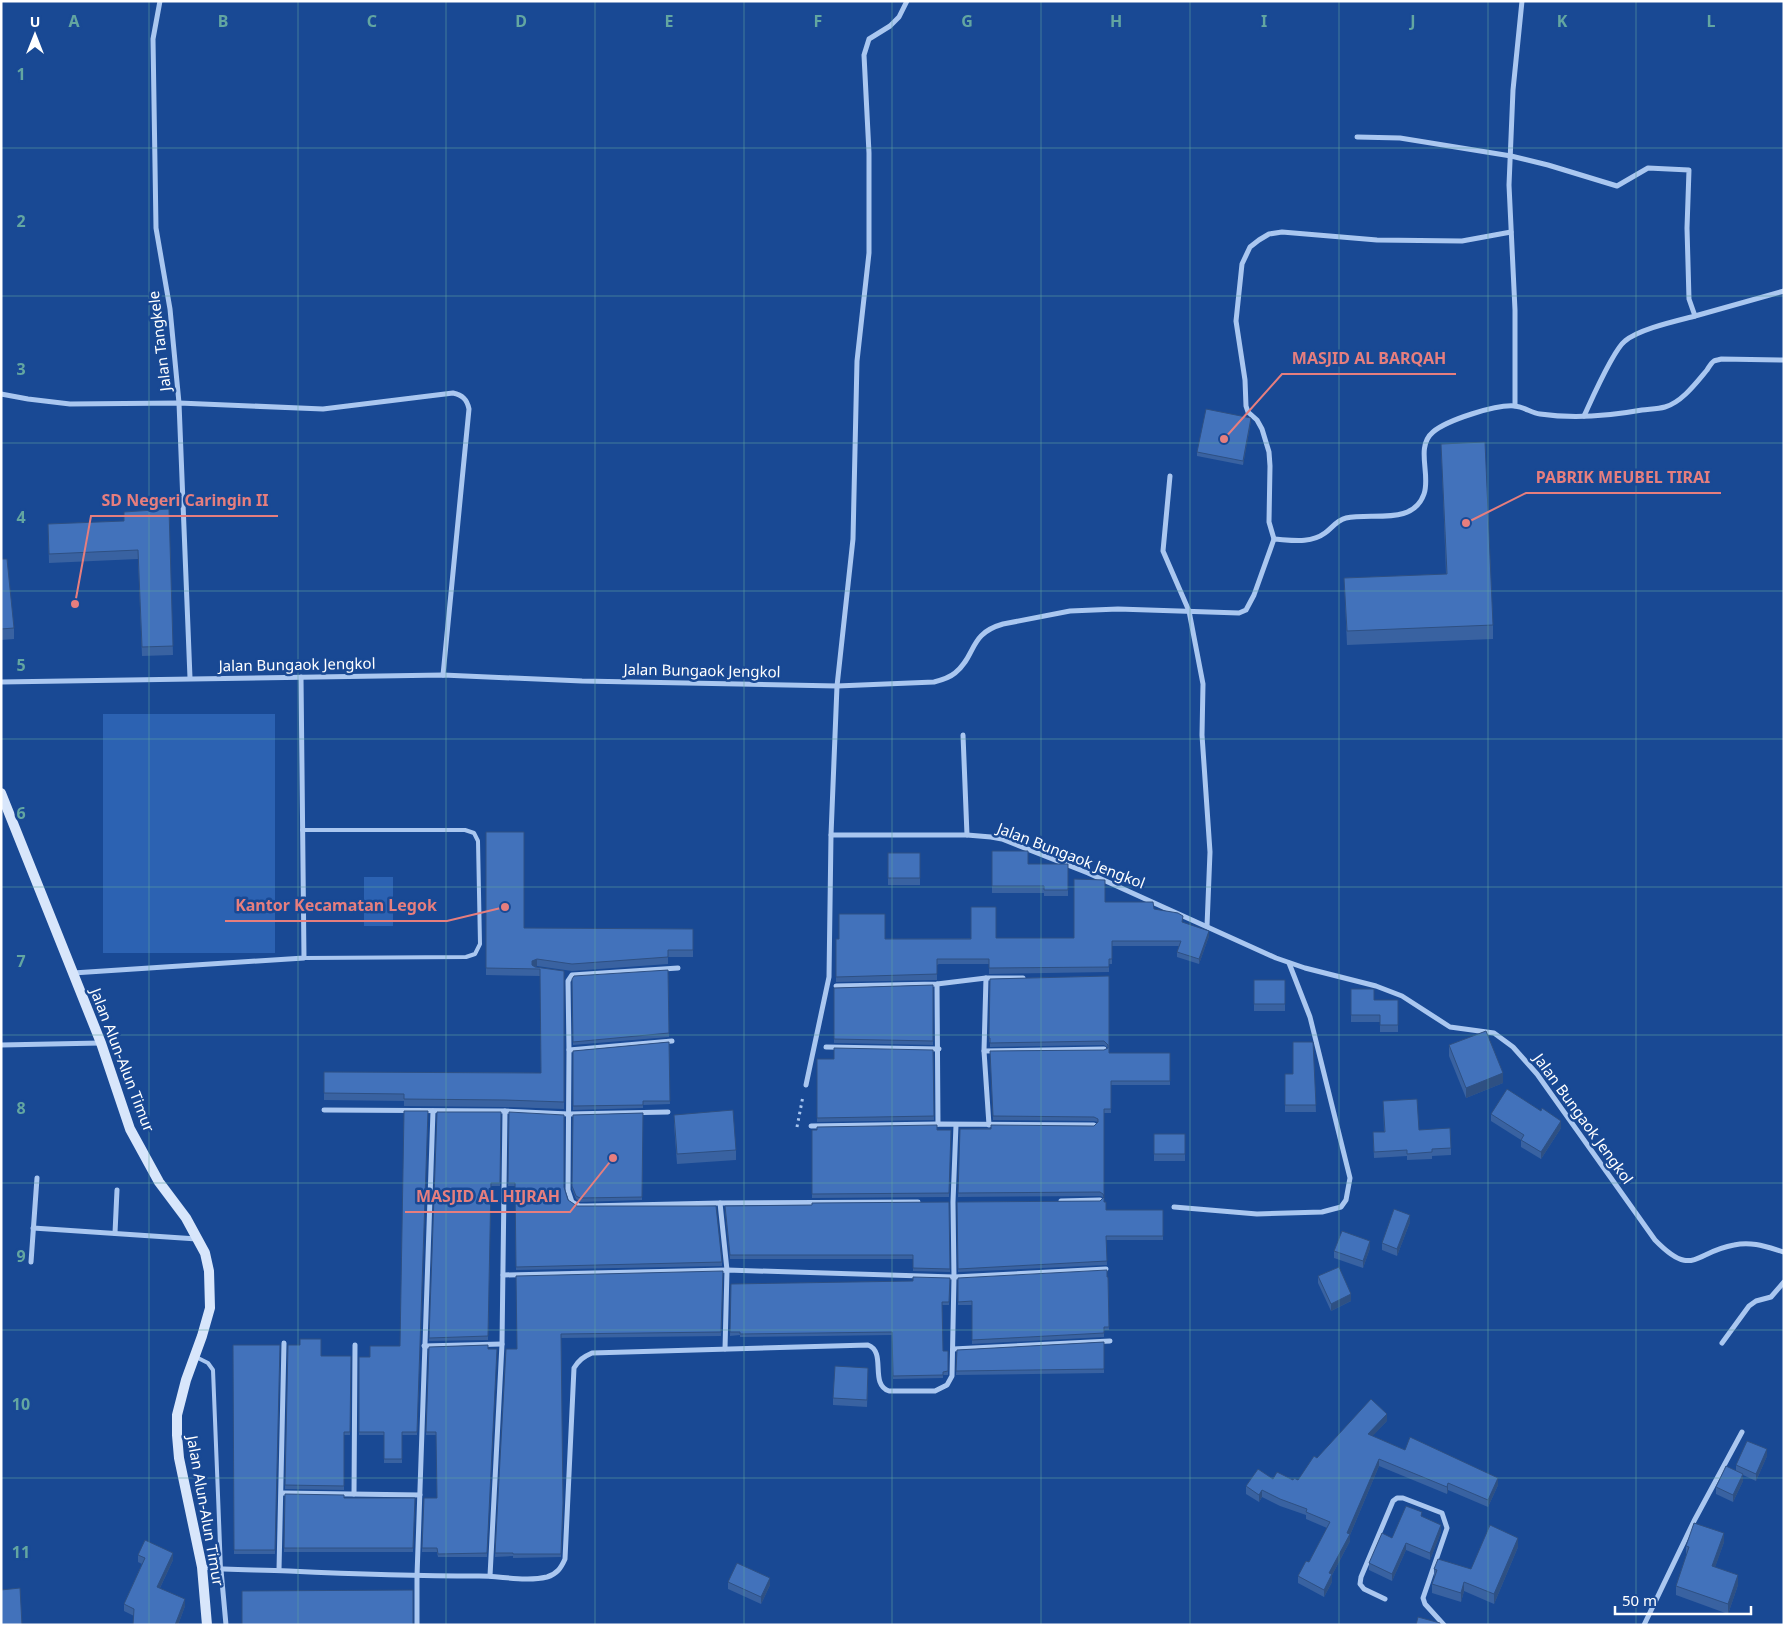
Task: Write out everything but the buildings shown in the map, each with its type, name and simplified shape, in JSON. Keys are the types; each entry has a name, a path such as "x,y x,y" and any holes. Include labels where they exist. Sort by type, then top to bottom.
{"street":[{"name":"Jalan Tangkele","path":"160,1 153,39 156,228 170,309 179,403 190,678"},
{"path":"806,1085 829,977 831,835 837,686 853,539 857,361 869,253 869,152 864,55 869,39 890,26 899,17 908,1"},
{"path":"1515,406 1515,310 1509,185 1513,90 1522,1"},
{"path":"1358,137 1400,138 1511,156 1617,186 1648,168 1689,170 1687,228 1689,300 1695,316"},
{"path":"1511,232 1462,240 1378,240 1282,232 1269,234 1250,247 1242,264 1236,321 1245,380 1246,406 1248,412 1257,420 1262,429 1269,452 1268,522 1274,539 1313,540 1320,537 1336,523 1347,518 1392,515 1411,511 1424,495 1426,484 1424,452 1427,439 1432,432 1466,416 1515,406 1539,414 1584,416 1616,414 1666,407 1689,391 1713,361 1721,359 1784,360"},
{"path":"1584,416 1615,353 1624,341 1640,332 1784,291"},
{"path":"1,394 70,404 179,403 323,409 453,393 464,398 468,403 469,409 443,675"},
{"path":"1170,476 1163,551 1189,611 1202,684 1202,735 1210,852 1207,926"},
{"name":"Jalan Bungaok Jengkol","path":"1,682 443,675 837,686 934,682 954,674 962,666 978,637 995,626 1016,621 1070,611 1118,610 1239,613 1246,610 1254,595 1274,539"},
{"path":"73,973 304,958 301,677"},
{"path":"963,735 967,835"},
{"name":"Jalan Alun-Alun Timur","path":"1,794 101,1044 130,1129 159,1182 186,1218 205,1253 211,1287 210,1308 177,1415 177,1435 178,1458 202,1567 207,1625"},
{"name":"Jalan Bungaok Jengkol","path":"831,835 967,835 1002,839 1088,873 1289,963 1390,991 1411,1001 1450,1027 1494,1033 1513,1047 1537,1074 1655,1240 1670,1254 1684,1262 1735,1244 1755,1243 1784,1252"},
{"path":"1174,1207 1257,1214 1322,1212 1340,1207 1346,1200 1350,1178 1310,1017 1289,963"},
{"path":"563,974 678,968"},
{"path":"572,974 568,982 568,1190 572,1202 579,1206 924,1202"},
{"path":"986,978 984,1051 989,1124"},
{"path":"836,986 938,984 986,978 1032,978"},
{"path":"938,984 938,1124"},
{"path":"569,1050 672,1041"},
{"path":"1,1045 101,1044"},
{"path":"826,1047 939,1049"},
{"path":"984,1051 1104,1049"},
{"path":"324,1110 505,1111 569,1114 668,1112"},
{"path":"417,1625 424,1346 433,1111"},
{"path":"490,1576 502,1344 505,1111"},
{"path":"811,1126 938,1124 1094,1125"},
{"path":"202,1567 221,1570 279,1570 417,1576 536,1578 556,1573 562,1567 565,1560 574,1368 584,1356 600,1353 870,1346 876,1353 882,1387 889,1391 935,1391 942,1389 947,1385 952,1376 954,1349 953,1202 956,1124"},
{"path":"31,1262 37,1178"},
{"path":"115,1233 117,1190"},
{"path":"1051,1201 1100,1200"},
{"path":"943,1202 962,1202"},
{"path":"720,1203 727,1270 725,1349"},
{"path":"33,1228 197,1239"},
{"path":"503,1274 727,1270 954,1277 1106,1269"},
{"path":"1722,1343 1749,1306 1756,1301 1771,1297 1784,1282"},
{"path":"954,1349 1110,1341"},
{"path":"279,1570 284,1343"},
{"path":"424,1346 502,1344"},
{"path":"354,1494 355,1345"},
{"path":"1644,1625 1694,1521 1742,1432"},
{"path":"282,1493 420,1495"},
{"path":"1385,1599 1364,1589 1360,1584 1361,1577 1393,1501 1397,1498 1404,1498 1442,1514 1445,1520 1447,1528 1423,1598 1425,1604 1444,1625"},
{"path":"221,1570 226,1625"}],"lane":[{"path":"302,830 465,830 474,833 478,841 480,944 475,954 466,957 304,958"},
{"path":"194,1356 208,1363 213,1370 221,1570"}],"path":[{"path":"797,1127 806,1085"}],"shaded area":[{"path":"103,714 275,714 275,953 103,953"},
{"path":"364,877 393,877 393,926 364,926"}],"place":[{"name":"MASJID AL BARQAH","path":"1224,439"},
{"name":"PABRIK MEUBEL TIRAI","path":"1466,523"},
{"name":"SD Negeri Caringin II","path":"75,604"},
{"name":"Kantor Kecamatan Legok","path":"505,907"},
{"name":"MASJID AL HIJRAH","path":"613,1158"}]}
